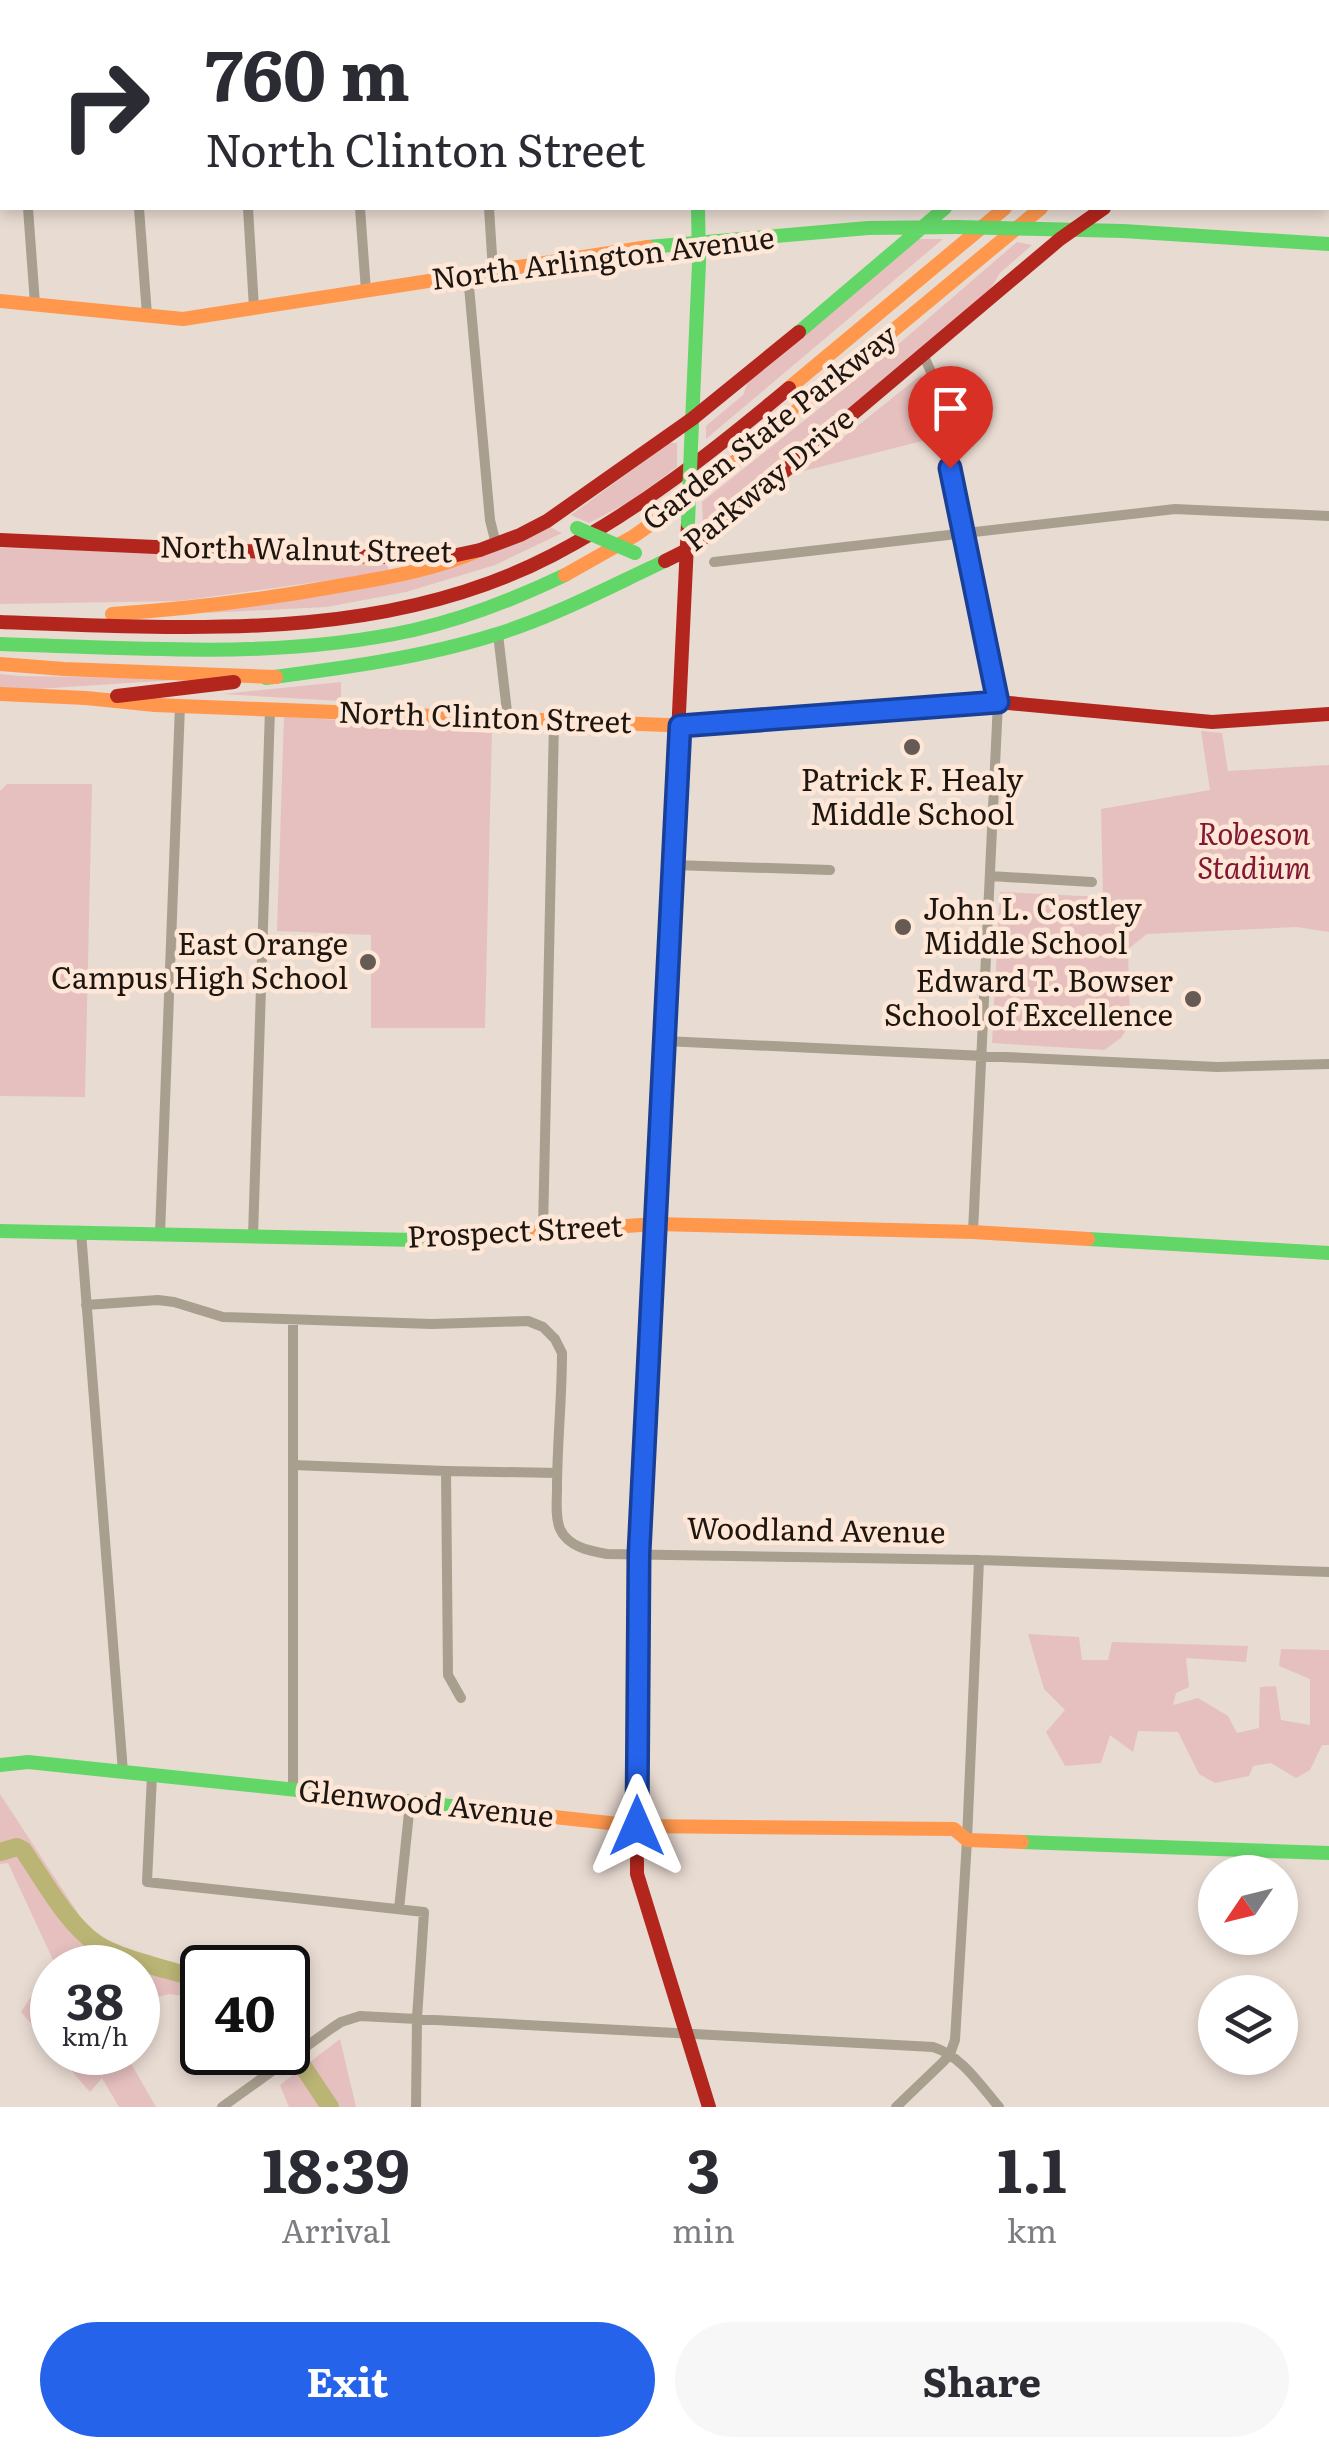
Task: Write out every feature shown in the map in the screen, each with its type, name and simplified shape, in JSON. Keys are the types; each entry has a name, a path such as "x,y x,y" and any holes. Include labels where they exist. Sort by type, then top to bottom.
{"main road":[{"path":"698,210 680,726 639,1553 637,1874 709,2107"},
{"path":"692,418 943,210"},
{"name":"Garden State Parkway","path":"0,621 202,626 304,624 423,604 519,571 610,524 682,475 1003,210"},
{"name":"Garden State Parkway","path":"0,644 219,649 325,644 412,630 530,591 609,551 697,493 1039,210"},
{"name":"Parkway Drive","path":"86,698 276,677 446,649 565,608 686,550 712,533 1073,229 1101,210"},
{"name":"North Arlington Avenue","path":"0,301 183,318 648,247 868,228 1073,229 1329,244"},
{"name":"North Walnut Street","path":"0,540 376,557 452,556 480,550 547,521 692,418"},
{"path":"547,521 559,521 636,552 640,566 622,580"},
{"path":"0,621 188,609 295,594 446,565 480,550"},
{"path":"0,664 276,677"},
{"name":"North Clinton Street","path":"0,694 142,704 680,726 998,702 1212,722 1329,714"},
{"name":"Prospect Street","path":"0,1231 416,1240 656,1224 972,1232 1329,1253"},
{"name":"Glenwood Avenue","path":"0,1766 28,1762 637,1826 954,1829 967,1840 1329,1853"}],"street":[{"path":"28,210 34,304"},
{"path":"138,210 147,315"},
{"path":"248,210 254,308"},
{"path":"360,210 366,290"},
{"path":"488,210 493,271"},
{"path":"468,275 490,520 496,544"},
{"path":"923,354 931,372 998,702 972,1232"},
{"path":"714,562 1175,509 1329,516"},
{"path":"498,634 508,720"},
{"path":"160,1234 180,705"},
{"path":"252,1236 270,709"},
{"path":"542,1231 554,722"},
{"path":"673,865 830,870"},
{"path":"990,876 1092,882"},
{"path":"665,1040 1217,1067 1329,1064"},
{"path":"81,1232 124,1772"},
{"name":"Woodland Avenue","path":"86,1305 158,1300 223,1317 432,1324 510,1320 544,1327 562,1353 557,1473 560,1530 585,1550 607,1554 979,1560 1329,1572"},
{"path":"293,1320 294,1790"},
{"path":"293,1465 557,1473"},
{"path":"446,1471 448,1676 461,1698"},
{"path":"896,2107 950,2054 955,2040 979,1560"},
{"path":"152,1775 147,1882 424,1912 416,2107"},
{"path":"399,1909 410,1803"},
{"path":"222,2107 350,2018 417,2018 934,2046 964,2067 999,2107"}],"green space":[{"path":"914,239 943,239 706,439 706,426 743,395 748,382"},
{"path":"1017,242 1032,245 1000,273 991,288 703,527 702,502 880,360"},
{"path":"921,375 934,438 800,472"},
{"path":"669,443 677,443 677,467 629,502 589,523 571,515"},
{"path":"550,527 562,533 495,565 406,592 327,607 206,613 431,573 487,555"},
{"path":"0,548 387,564 389,572 180,601 0,604"},
{"path":"0,674 191,679 36,689 0,688"},
{"path":"341,682 341,701 222,694"},
{"path":"284,717 492,728 485,1028 371,1028 371,935 277,931"},
{"name":"Robeson Stadium","path":"1201,731 1222,733 1228,771 1329,765 1329,932 1297,927 1147,934 1128,949 1130,1024 1121,1038 1104,1050 992,1043 1000,892 1103,897 1101,809 1210,790"},
{"path":"7,784 92,784 85,1097 0,1096 0,791"},
{"path":"1028,1634 1079,1637 1082,1660 1108,1660 1112,1642 1248,1646 1246,1662 1186,1658 1189,1687 1176,1693 1173,1705 1198,1698 1228,1716 1237,1733 1259,1728 1260,1687 1276,1686 1281,1720 1310,1725 1310,1679 1279,1666 1281,1649 1329,1650 1329,1745 1322,1745 1310,1770 1296,1778 1271,1763 1253,1766 1249,1776 1215,1783 1199,1774 1178,1732 1138,1731 1133,1752 1110,1735 1101,1763 1065,1766 1046,1732 1065,1710 1044,1689"},
{"path":"0,1794 93,1936 118,1945 46,1945 8,1863 0,1864"},
{"path":"160,1961 180,1968 180,1995 160,1997"},
{"path":"30,1998 30,2022 21,2012"},
{"path":"340,2039 356,2107 289,2107 280,2085 293,2075 310,2075 310,2062"},
{"path":"75,2075 138,2075 156,2107 119,2107 102,2078 90,2092"}],"waterway":[{"path":"0,1852 17,1847 23,1850 66,1913 97,1944 180,1974"},
{"path":"309,2075 330,2107"}],"traffic: fast":[{"path":"691,446 698,210"},
{"path":"799,332 943,210"},
{"path":"648,247 868,228 956,227"},
{"path":"956,227 1041,229"},
{"path":"1041,229 1329,244"},
{"path":"688,523 691,446"},
{"path":"577,528 635,553"},
{"path":"266,678 410,656 494,635 559,611 665,561"},
{"path":"0,644 208,650 363,639 453,620 565,575"},
{"path":"0,1231 416,1240 488,1235"},
{"path":"1088,1239 1329,1253"},
{"path":"637,1860 639,1553 649,1346"},
{"path":"0,1765 28,1762 508,1812"},
{"path":"1022,1842 1329,1853"}],"traffic: slow":[{"path":"789,388 1003,210"},
{"path":"565,575 634,536 708,484 1039,210"},
{"path":"0,301 183,319 648,247"},
{"path":"112,614 257,599 379,579 480,550"},
{"path":"0,664 276,677"},
{"path":"0,694 155,705 692,726 867,712"},
{"path":"488,1235 656,1224 973,1232 1088,1239"},
{"path":"508,1812 637,1826 954,1829 967,1840 1022,1842"}],"traffic: jam":[{"path":"665,561 721,525 1060,239 1101,210"},
{"path":"0,540 376,557 452,556 480,550 547,521 692,419 799,332"},
{"path":"0,622 212,627 352,617 421,604 488,584 553,555 616,519 676,478 789,388"},
{"path":"649,1346 688,523"},
{"path":"117,696 234,682"},
{"path":"867,712 998,702 1212,722 1329,714"},
{"path":"637,1860 637,1874 709,2107"}],"place":[{"name":"Patrick F. Healy Middle School","path":"912,747"},
{"name":"John L. Costley Middle School","path":"903,927"},
{"name":"East Orange Campus High School","path":"368,962"},
{"name":"Edward T. Bowser School of Excellence","path":"1193,999"}],"route":[{"path":"637,1826 639,1553 680,726 998,702 950,468"}]}
